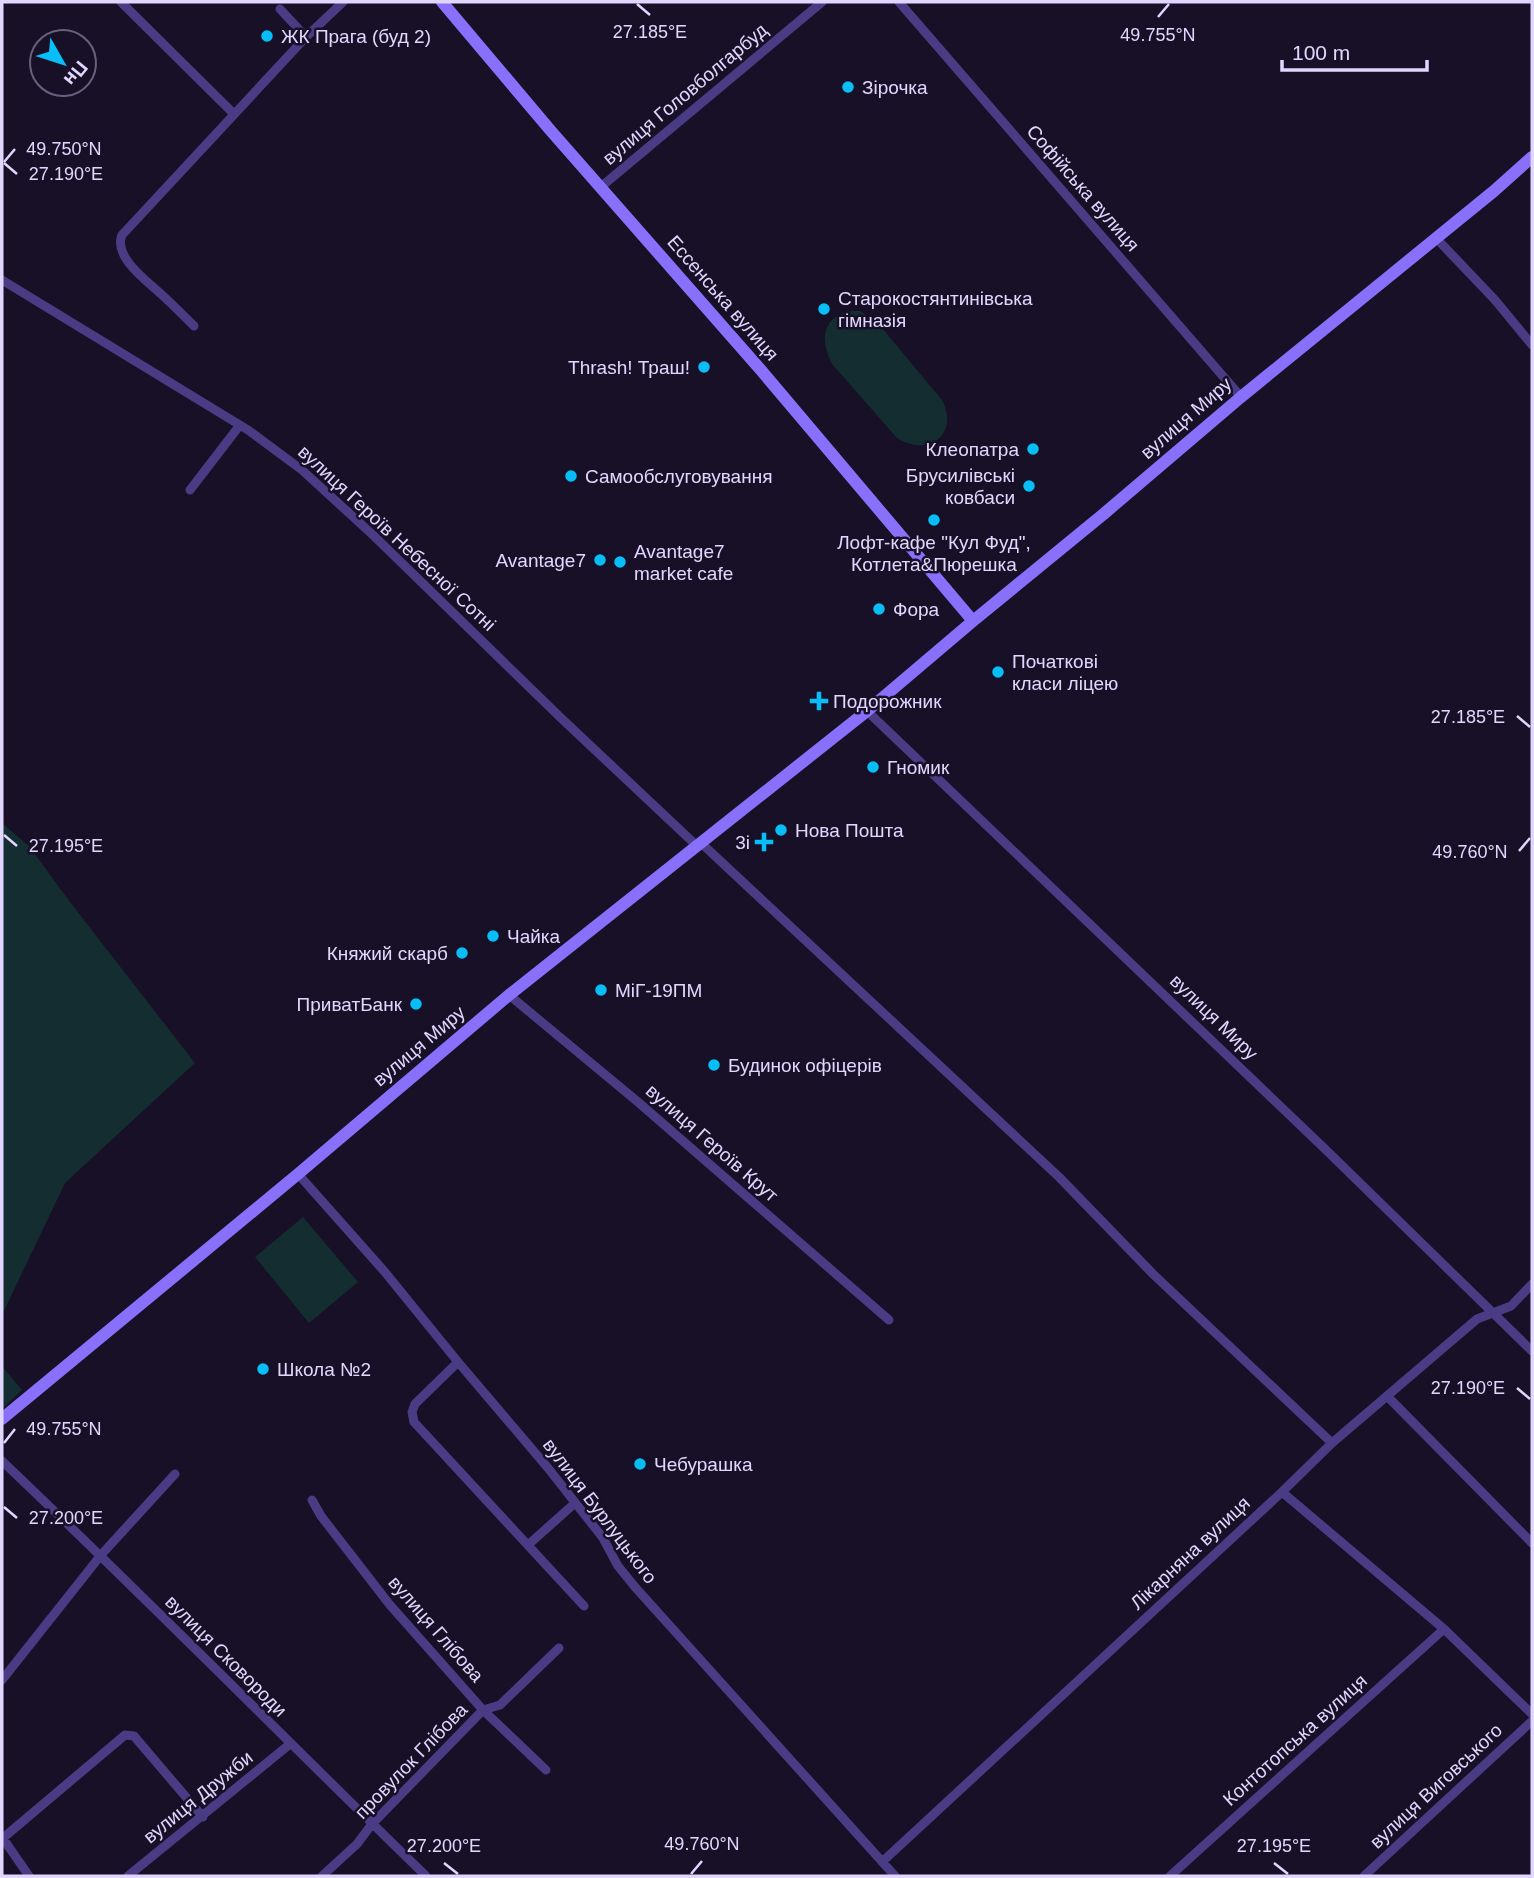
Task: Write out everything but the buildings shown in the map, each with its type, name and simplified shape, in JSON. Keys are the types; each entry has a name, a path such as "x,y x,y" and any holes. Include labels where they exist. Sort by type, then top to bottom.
{"main road":[{"name":"Ессенська вулиця","path":"442,2 857,482 972,621"},
{"name":"вулиця Миру","path":"2,1419 509,995 867,711 1532,157"}],"street":[{"path":"121,2 234,114"},
{"path":"194,326 135,271 121,248 122,235 306,37 342,2"},
{"name":"вулиця Головболгарбуд","path":"601,186 822,2"},
{"name":"Софійська вулиця","path":"899,2 1241,397"},
{"path":"281,9 306,37"},
{"path":"1436,238 1495,300 1532,345"},
{"name":"вулиця Героїв Небесної Сотні","path":"2,280 240,425 302,470 373,535 561,718 1059,1177 1153,1274 1332,1443"},
{"path":"190,490 240,425"},
{"name":"вулиця Миру","path":"867,711 1532,1351"},
{"name":"вулиця Героїв Крут","path":"509,995 638,1102 889,1320"},
{"name":"вулиця Бурлуцького","path":"298,1174 384,1271 548,1468 603,1538 618,1566 635,1587 895,1876"},
{"name":"Лікарняна вулиця","path":"883,1862 1332,1443 1477,1319 1511,1306 1532,1284"},
{"path":"458,1362 415,1404 412,1412 414,1422 584,1606"},
{"path":"1387,1396 1532,1543"},
{"name":"вулиця Сковороди","path":"2,1461 426,1876"},
{"path":"2,1679 101,1555 175,1474"},
{"path":"1282,1492 1444,1629 1532,1714"},
{"name":"вулиця Глібова","path":"312,1500 321,1516 390,1605 483,1710 547,1770"},
{"path":"528,1545 575,1503"},
{"name":"Контотопська вулиця","path":"1170,1876 1444,1629"},
{"name":"провулок Глібова","path":"322,1876 357,1844 372,1824 483,1710 500,1706 559,1648"},
{"name":"вулиця Виговського","path":"1364,1876 1532,1721"},
{"path":"29,1876 2,1838 125,1735 134,1736 202,1817"},
{"name":"вулиця Дружби","path":"128,1876 290,1744"}],"green space":[{"path":"860,311 877,322 942,400 947,412 947,423 938,439 930,444 920,445 909,444 897,438 832,364 826,346 826,330 834,318"},
{"path":"2,823 29,846 195,1063 65,1183 2,1315"},
{"path":"303,1217 358,1282 309,1323 255,1257"},
{"path":"2,1366 22,1390 2,1409"}],"place":[{"name":"ЖК Прага (буд 2)","path":"267,36"},
{"name":"Зірочка","path":"848,87"},
{"name":"Старокостянтинівська гімназія","path":"824,309"},
{"name":"Thrash! Траш!","path":"704,367"},
{"name":"Клеопатра","path":"1033,449"},
{"name":"Самообслуговування","path":"571,476"},
{"name":"Брусилівські ковбаси","path":"1029,486"},
{"name":"Лофт-кафе \"Кул Фуд\", Котлета&Пюрешка","path":"934,520"},
{"name":"Avantage7","path":"600,560"},
{"name":"Avantage7 market cafe","path":"620,562"},
{"name":"Фора","path":"879,609"},
{"name":"Початкові класи ліцею","path":"998,672"},
{"name":"Подорожник","path":"819,701"},
{"name":"Гномик","path":"873,767"},
{"name":"Нова Пошта","path":"781,830"},
{"name":"3і","path":"764,842"},
{"name":"Чайка","path":"493,936"},
{"name":"Княжий скарб","path":"462,953"},
{"name":"МіГ-19ПМ","path":"601,990"},
{"name":"ПриватБанк","path":"416,1004"},
{"name":"Будинок офіцерів","path":"714,1065"},
{"name":"Школа №2","path":"263,1369"},
{"name":"Чебурашка","path":"640,1464"}]}
